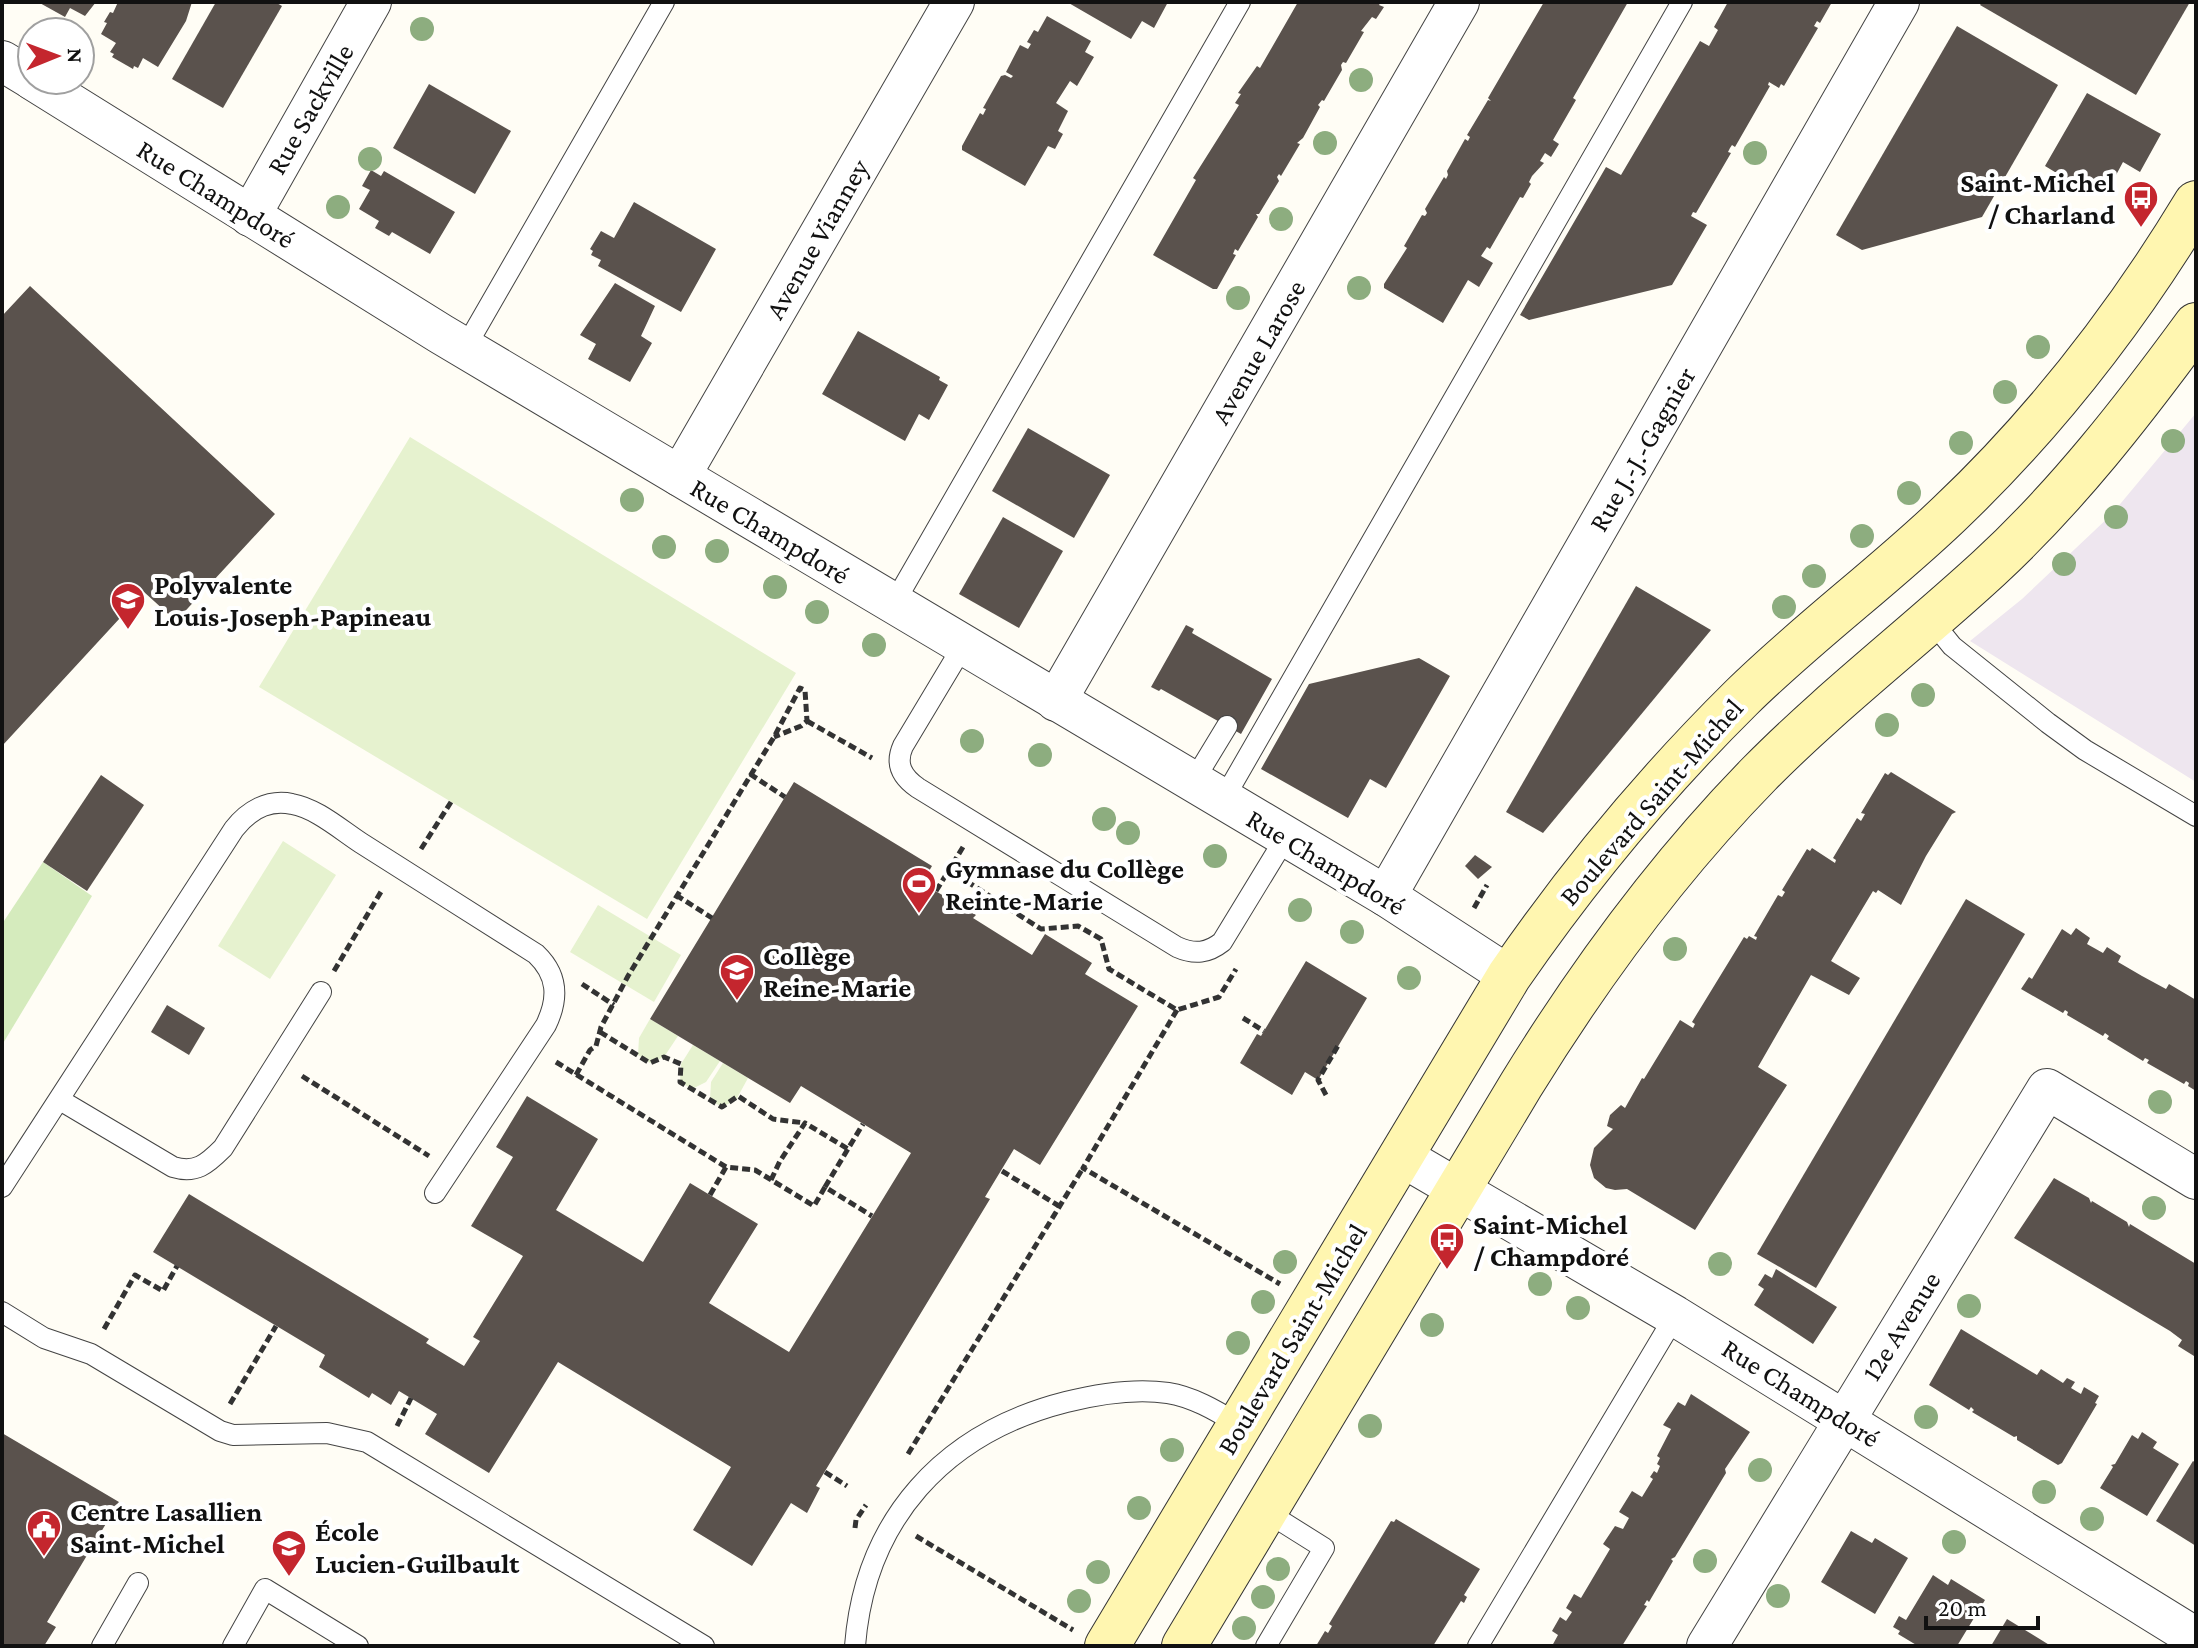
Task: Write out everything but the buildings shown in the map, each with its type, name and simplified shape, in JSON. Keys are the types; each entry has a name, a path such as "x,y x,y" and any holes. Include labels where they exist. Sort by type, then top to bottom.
{"main road":[{"name":"Boulevard Saint-Michel","path":"1092,1639 1240,1425 1509,976 1605,847 1711,728 1776,665 1949,514 2046,412 2129,306 2196,203"},
{"path":"1184,1646 1562,1018 1635,917 1685,854 1779,754 1990,567 2068,487 2118,429 2196,325"}],"street":[{"name":"Rue Sackville","path":"250,216 371,2"},
{"name":"Avenue Vianney","path":"680,476 954,2"},
{"name":"Avenue Larose","path":"1056,701 1459,2"},
{"name":"Rue J.-J.-Gagnier","path":"1386,896 1899,2"},
{"name":"Rue Champdoré","path":"58,96 465,348 1386,896 1509,976"},
{"name":"12e Avenue","path":"1707,1646 2047,1089 2196,1179"},
{"name":"Rue Champdoré","path":"1401,1156 1844,1419 2170,1634"}],"lane":[{"path":"465,348 664,2"},
{"path":"893,605 1240,2"},
{"path":"1208,791 1682,2"},
{"path":"1931,620 1952,646 2060,732 2196,816"},
{"path":"963,646 900,752 900,768 907,781 1177,947 1201,952 1209,951 1222,942 1286,837"},
{"path":"1208,791 1227,726"},
{"path":"2,1187 234,829 259,807 279,803 301,806 407,871 546,963 556,988 553,1010 546,1025 435,1193"},
{"path":"60,1100 173,1167 191,1171 201,1167 223,1148 321,992"},
{"path":"2,1312 44,1338 91,1354 220,1431 233,1435 327,1433 367,1442 704,1646"},
{"path":"1478,1646 1675,1316"},
{"path":"855,1646 870,1570 893,1520 930,1473 993,1429 1023,1414 1057,1404 1121,1392 1178,1395 1210,1407 1240,1425"},
{"path":"1265,1511 1324,1548 1266,1646"},
{"path":"102,1646 138,1583"},
{"path":"233,1646 265,1589 358,1646"}],"path":[{"path":"576,1075 590,1050 596,1046 628,976 774,737 800,688 805,690 807,721"},
{"path":"774,737 807,721"},
{"path":"807,721 873,759"},
{"path":"750,774 785,797"},
{"path":"321,992 383,889 407,871 451,802"},
{"path":"936,891 949,870"},
{"path":"1472,912 1487,885"},
{"path":"676,895 712,918"},
{"path":"581,983 614,1005"},
{"path":"914,1446 1177,1010"},
{"path":"1243,1018 1264,1031"},
{"path":"600,1032 650,1063 664,1057 681,1064 680,1082 722,1107 738,1096 773,1119 805,1123 848,1149"},
{"path":"1326,1095 1318,1080 1339,1044"},
{"path":"277,1061 450,1169"},
{"path":"554,1061 726,1167 755,1170 814,1206 863,1124"},
{"path":"771,1180 805,1123"},
{"path":"710,1195 726,1167"},
{"path":"1083,1168 1284,1286"},
{"path":"1002,1171 1059,1206"},
{"path":"825,1187 872,1216"},
{"path":"100,1336 135,1275 163,1291 177,1266"},
{"path":"228,1409 276,1326"},
{"path":"393,1434 411,1398"},
{"path":"825,1472 847,1486"},
{"path":"910,1532 1092,1639"}],"shaded area":[{"path":"2196,413 2196,782 1970,641 2022,599 2111,515"}],"green space":[{"path":"410,437 796,673 647,919 259,687"},
{"path":"283,841 336,875 270,979 218,946"},
{"path":"43,862 92,896 2,1045 2,924"},
{"path":"598,905 681,955 654,1002 570,952"},
{"path":"650,1019 678,1036 664,1057 650,1063 638,1055 639,1038"},
{"path":"693,1045 720,1061 706,1082 692,1089 680,1082 681,1064"},
{"path":"723,1063 748,1078 736,1100 722,1107 710,1100 711,1082"}],"place":[{"name":"Saint-Michel / Charland","path":"2141,229"},
{"name":"Polyvalente Louis-Joseph-Papineau","path":"128,631"},
{"name":"Gymnase du Collège Reinte-Marie","path":"919,915"},
{"name":"Collège Reine-Marie","path":"737,1002"},
{"name":"Saint-Michel / Champdoré","path":"1447,1271"},
{"name":"Centre Lasallien Saint-Michel","path":"44,1558"},
{"name":"École Lucien-Guilbault","path":"289,1578"}]}
